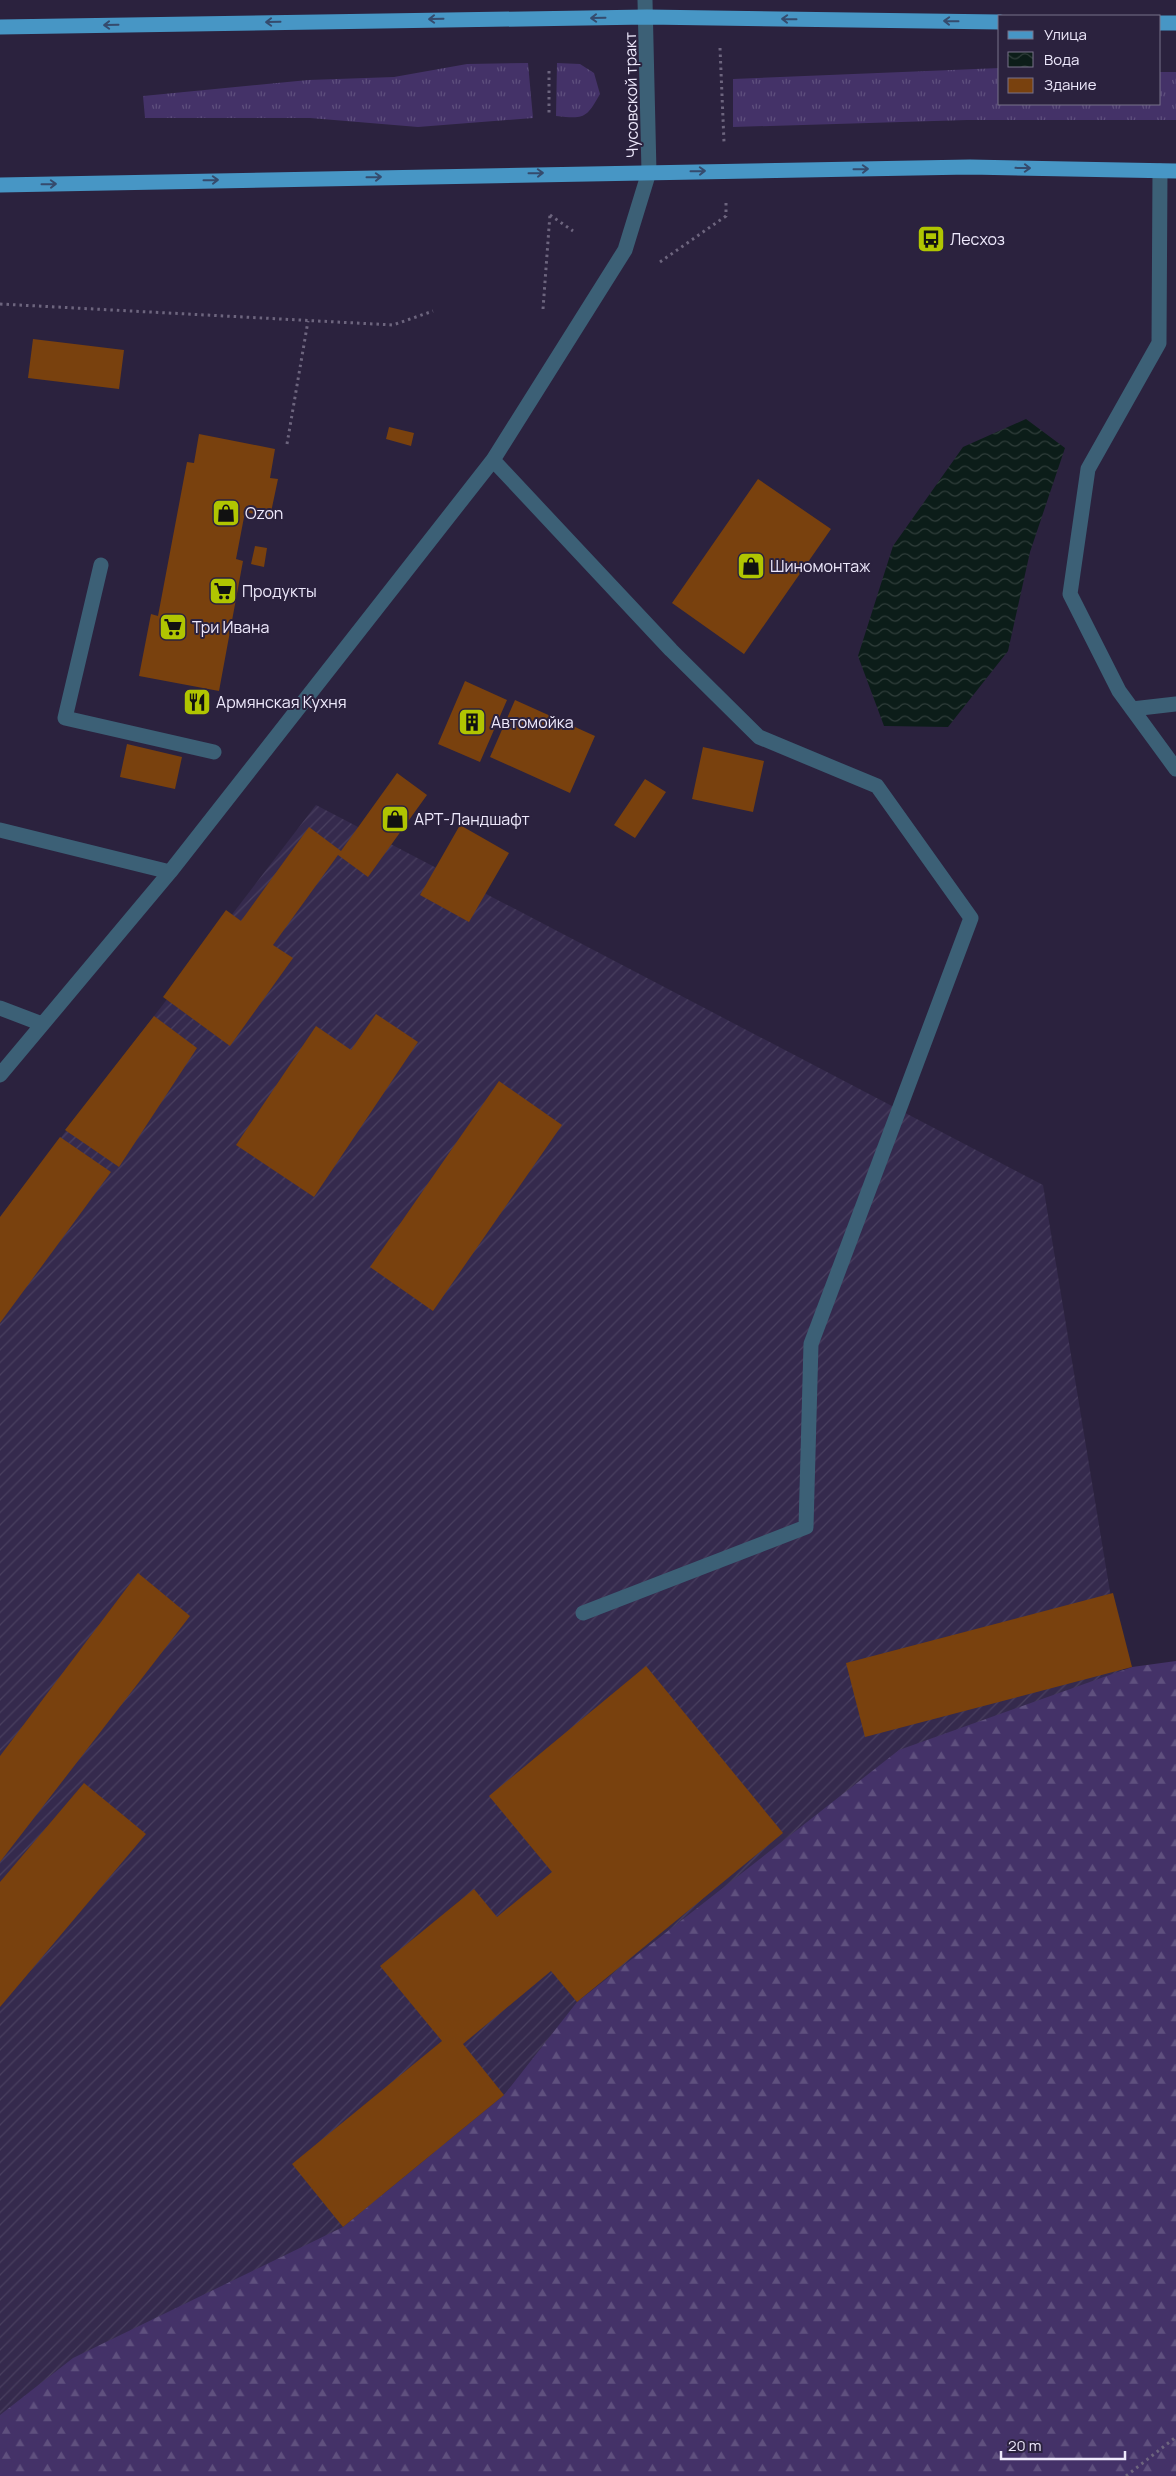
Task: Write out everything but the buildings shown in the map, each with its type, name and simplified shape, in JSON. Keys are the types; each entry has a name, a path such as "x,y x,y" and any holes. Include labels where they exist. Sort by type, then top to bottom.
{"main road":[{"path":"0,27 647,17 998,22"},
{"path":"1161,23 1176,24"},
{"path":"0,184 970,167 1176,171"}],"street":[{"name":"Чусовской тракт","path":"0,1075 170,872 492,460 625,250 650,172 646,0"},
{"path":"1160,171 1159,343 1088,469 1070,594 1119,691 1176,769"},
{"path":"492,460 671,650 759,737 876,786 971,918 811,1344 806,1526 583,1613"},
{"path":"101,565 65,718 214,752"},
{"path":"1132,709 1176,704"},
{"path":"0,830 170,872"},
{"path":"0,1008 42,1024"}],"path":[{"path":"660,262 726,216 719,19"},
{"path":"549,71 549,115"},
{"path":"543,309 550,214 573,231"},
{"path":"0,304 393,325 433,310"},
{"path":"288,444 308,321"},
{"path":"1126,2476 1176,2437"}],"shaded area":[{"path":"316,805 1043,1185 1138,1762 161,2476 0,2476 0,1217"}],"green space":[{"path":"528,63 533,118 418,127 310,118 145,118 143,96 308,80 394,77 467,64"},
{"path":"557,63 580,64 594,73 600,94 583,116 556,116"},
{"path":"998,68 998,105 1161,105 1161,72 1176,72 1176,120 967,120 733,127 733,79"},
{"path":"1176,1661 1176,2476 0,2476 0,2415 73,2358 343,2227 504,2095 577,2002 899,1750 1132,1667"}],"water":[{"path":"1026,419 1065,448 1030,552 1008,651 948,727 884,726 858,656 893,546 963,447"}],"place":[{"name":"Лесхоз","path":"931,239"},
{"name":"Ozon","path":"226,513"},
{"name":"Шиномонтаж","path":"751,566"},
{"name":"Продукты","path":"223,591"},
{"name":"Три Ивана","path":"173,627"},
{"name":"Армянская Кухня","path":"197,702"},
{"name":"Автомойка","path":"472,722"},
{"name":"АРТ-Ландшафт","path":"395,819"}]}
